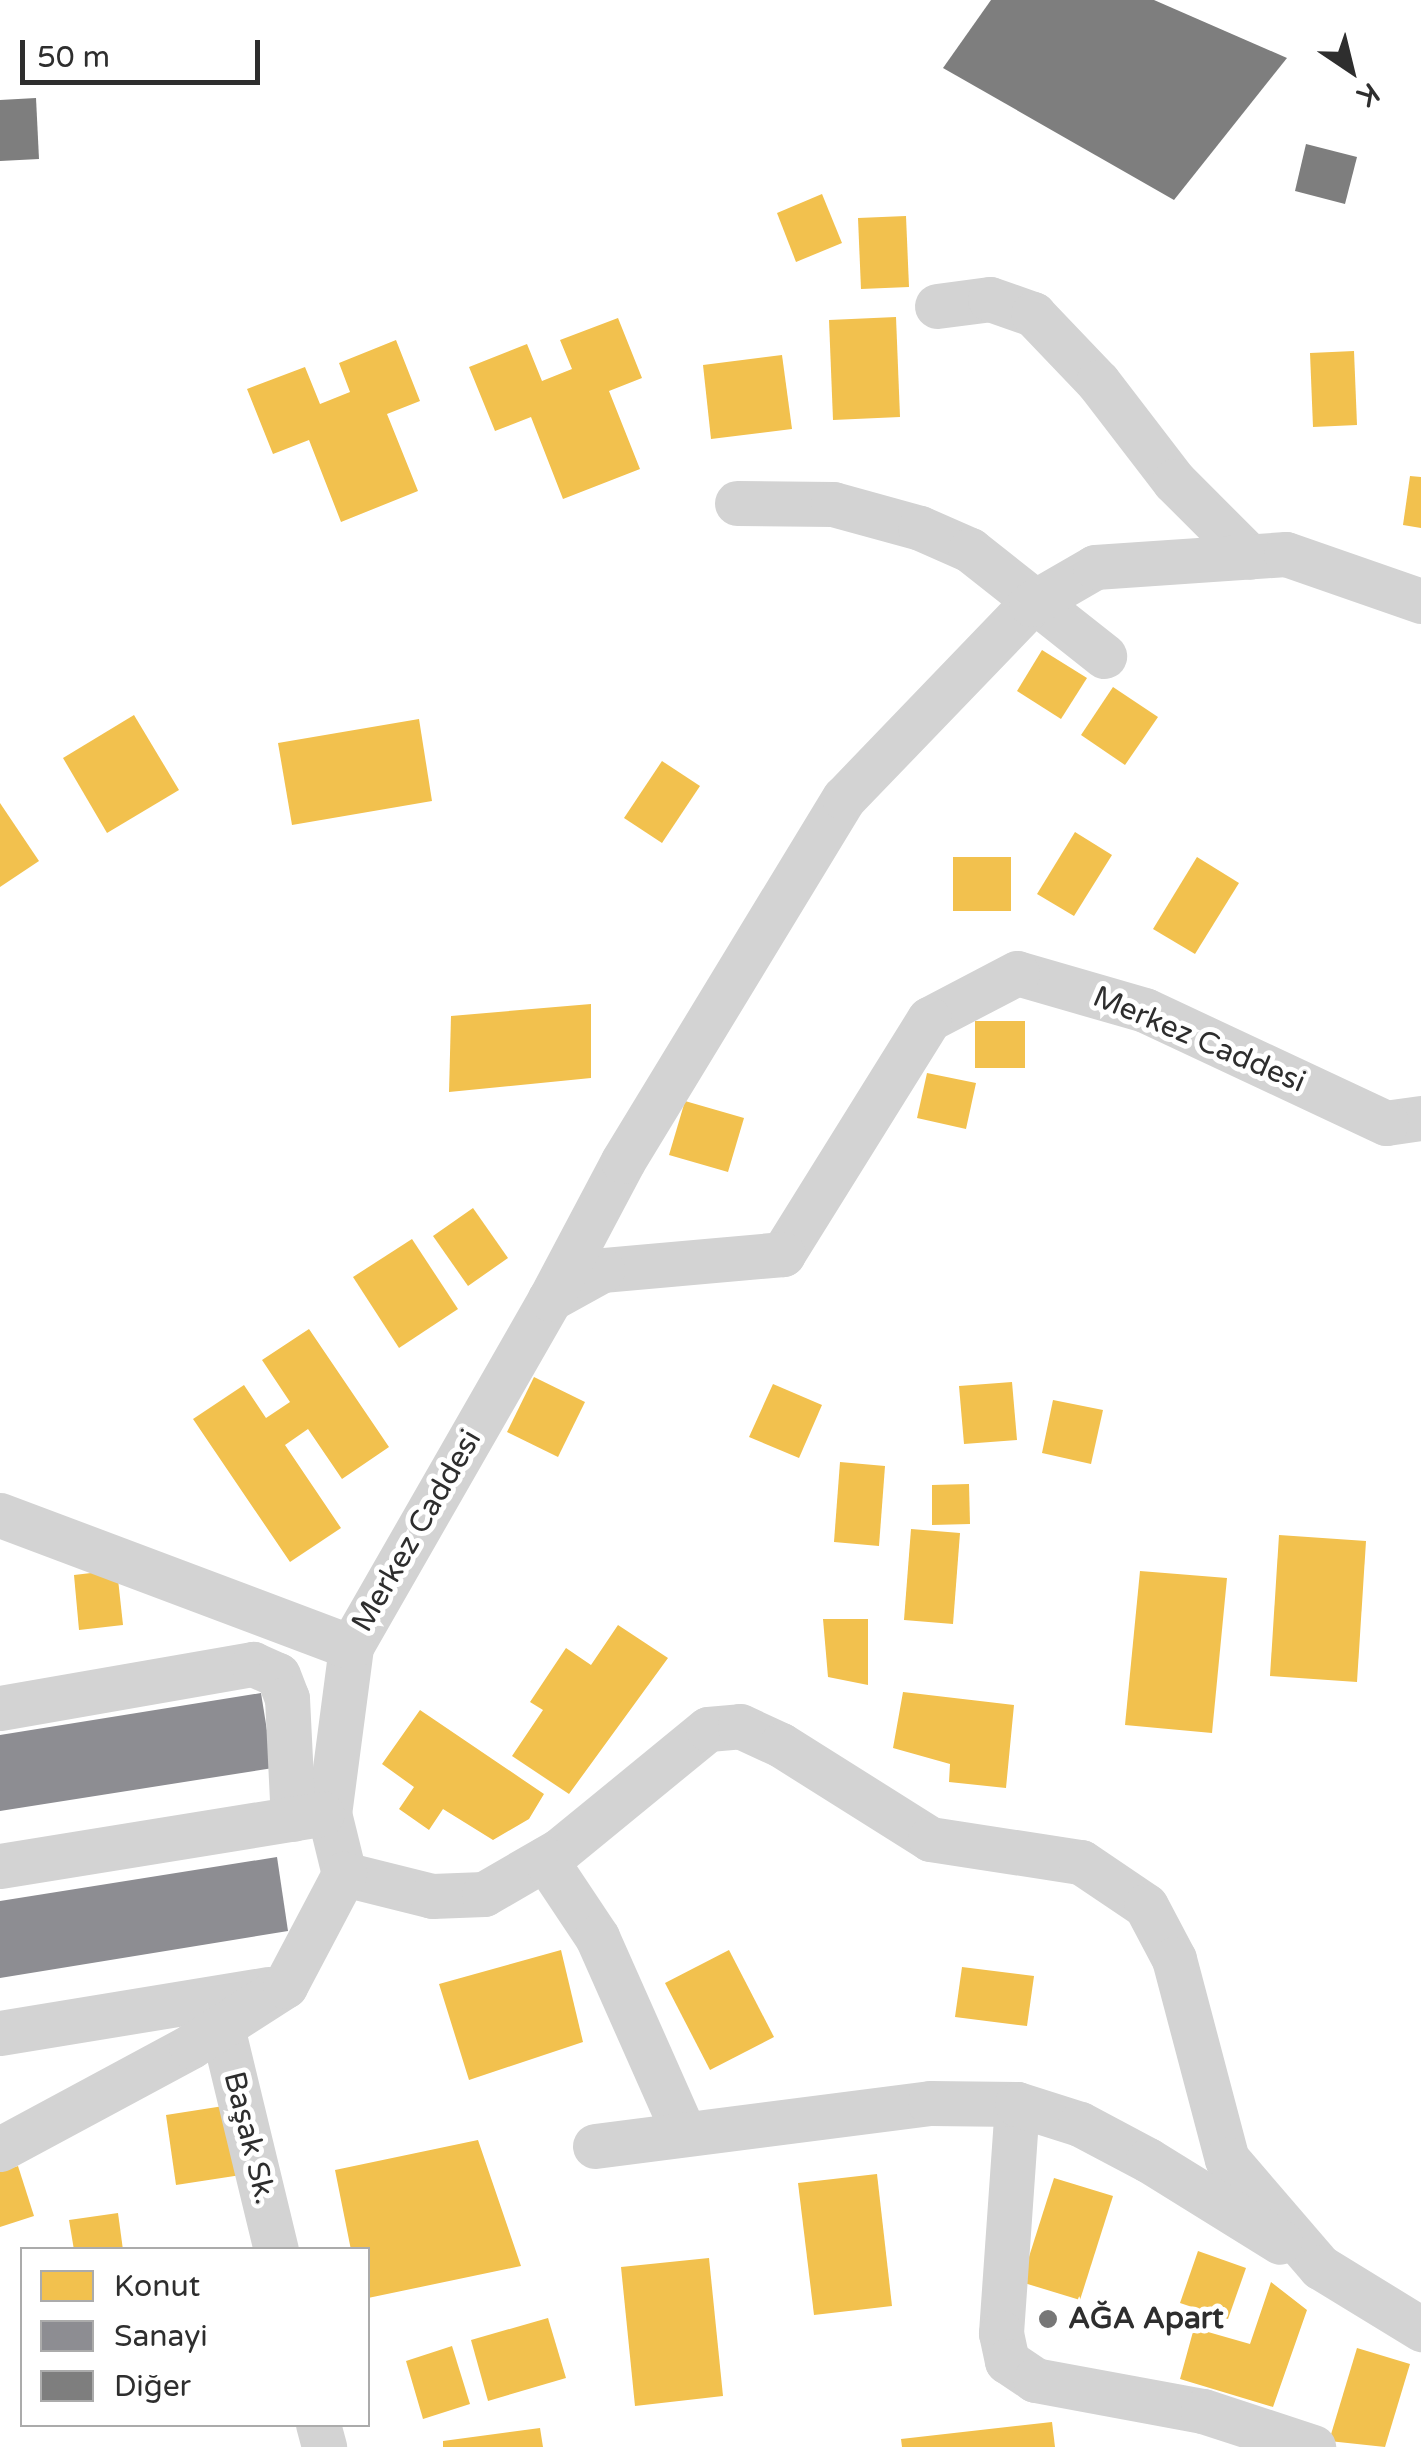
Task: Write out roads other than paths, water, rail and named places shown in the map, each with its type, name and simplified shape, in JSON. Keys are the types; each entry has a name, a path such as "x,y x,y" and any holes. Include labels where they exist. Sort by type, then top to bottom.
{"street":[{"path":"938,306 990,299 1034,314 1098,382 1174,481 1250,557"},
{"path":"738,502 833,504 920,528 970,550 1031,604 1104,656"},
{"path":"550,1299 624,1161 844,798 1031,604 1094,567 1286,554 1421,601"},
{"name":"Merkez Caddesi","path":"344,1874 311,1816 351,1648 550,1299 602,1270 783,1254 929,1019 1017,973 1145,1010 1386,1122 1421,1118"},
{"path":"0,1515 351,1648"},
{"path":"0,1708 252,1664 278,1675 287,1698 311,1816 0,1866"},
{"path":"0,2149 222,2027 285,1986 344,1874 432,1896 484,1894 545,1859 708,1728 740,1726 781,1744 930,1839 1081,1862 1146,1906 1174,1959 1227,2159 1320,2267"},
{"path":"545,1859 597,1937 683,2131"},
{"path":"0,2033 285,1986"},
{"name":"Başak Sk.","path":"222,2027 275,2247"},
{"path":"594,2146 683,2131 930,2103 1017,2104 1080,2124 1148,2160 1421,2329"},
{"path":"1017,2104 1001,2333 1007,2361 1035,2380 1203,2411 1313,2447"}],"place":[{"name":"AĞA Apart","path":"1048,2319"}]}
